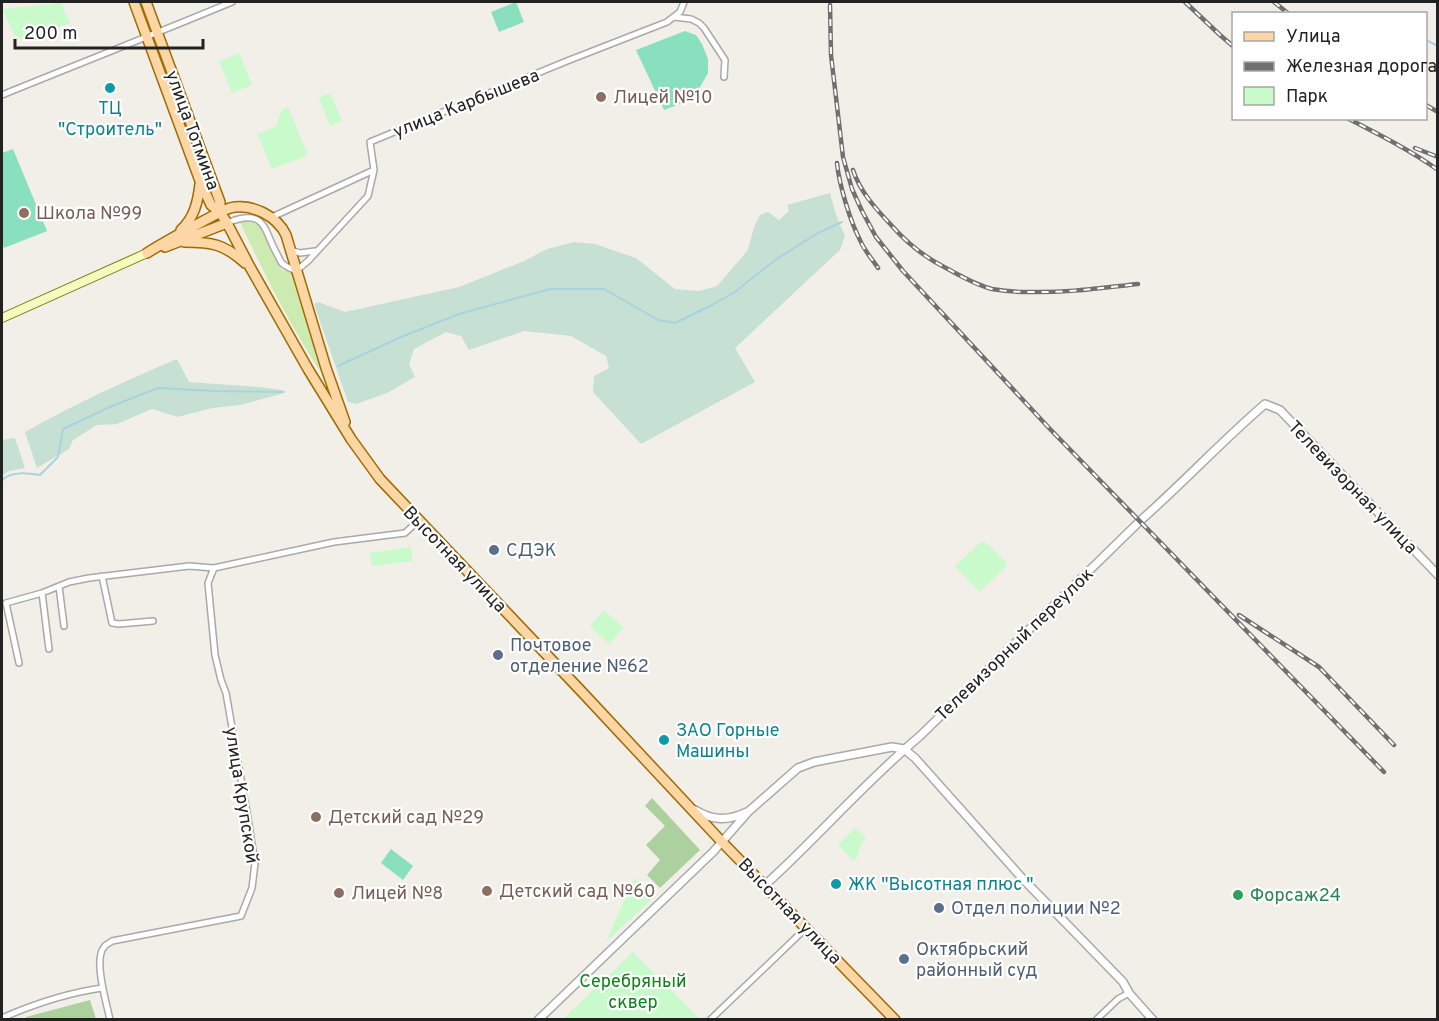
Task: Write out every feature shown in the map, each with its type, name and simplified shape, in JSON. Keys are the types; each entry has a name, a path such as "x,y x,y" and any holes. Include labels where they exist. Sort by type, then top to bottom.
{"main road":[{"name":"улица Тотмина","path":"134,2 200,181 211,205 220,212"},
{"name":"улица Тотмина","path":"146,2 220,202 220,212"},
{"path":"177,239 193,214 200,181"},
{"path":"2,318 177,239 220,212 231,208 252,209 272,217 283,230 326,368 351,439"},
{"name":"Высотная улица","path":"220,212 308,369 351,439 380,479 722,842 895,1020"},
{"path":"177,239 227,223"},
{"path":"177,239 222,247 232,251 250,267"}],"street":[{"path":"2,95 231,2"},
{"path":"674,17 680,12 684,2"},
{"path":"674,17 702,25 725,60 724,77"},
{"name":"улица Карбышева","path":"374,170 370,142 667,22 674,17"},
{"path":"272,217 374,170"},
{"path":"227,223 248,218 262,223 282,264 296,271 368,196 374,170"},
{"path":"290,250 300,253 317,250"},
{"name":"Телевизорная улица","path":"1265,404 1280,410 1437,575"},
{"name":"Телевизорный переулок","path":"765,885 1140,521 1265,404"},
{"path":"19,663 6,603 42,593 69,582 102,576 189,566 214,568 334,542 405,533 419,520"},
{"name":"улица Крупской","path":"110,1020 100,972 104,947 112,941 241,916 252,888 255,862 226,693 214,647 208,584 214,568"},
{"path":"102,576 112,623 153,621"},
{"path":"59,586 64,626"},
{"path":"42,593 49,649"},
{"path":"538,1020 722,842 749,811 798,768 836,757 892,747 904,749 915,758 1022,878 1123,982 1129,993 1153,1020"},
{"path":"691,808 714,818 733,818 749,811"},
{"path":"710,1020 806,928"},
{"path":"2,1018 49,1000 102,988"},
{"path":"1096,1020 1118,999 1129,993"}],"green space":[{"path":"516,2 524,22 499,32 491,12"},
{"path":"61,3 70,23 22,39 14,35 3,9"},
{"path":"685,31 696,35 702,44 708,59 708,73 696,94 688,101 664,110 636,50"},
{"path":"239,53 252,85 232,93 219,61"},
{"path":"330,93 342,121 330,126 319,98"},
{"path":"288,107 308,155 272,169 257,134 276,126 282,109"},
{"name":"Школа №99","path":"13,149 47,231 4,248 2,242 2,153"},
{"path":"830,193 845,236 840,250 735,348 755,382 641,444 593,392 594,376 609,368 606,356 571,336 524,331 469,350 461,336 446,332 414,349 409,364 415,377 387,393 356,404 348,402 314,304 318,302 345,312 459,287 524,261 547,249 574,242 595,244 636,258 675,289 699,291 717,286 748,250 760,215 768,212 779,220 789,211 787,205"},
{"path":"244,221 263,227 275,260 282,270 291,271 320,371 268,279 240,222"},
{"path":"177,359 189,382 260,387 284,392 240,405 213,408 177,417 152,409 117,424 97,425 73,440 69,449 37,468 25,432 100,393"},
{"path":"15,438 25,468 2,475 2,440"},
{"path":"981,542 987,543 1006,566 979,592 955,566"},
{"path":"411,547 412,561 372,566 370,553"},
{"path":"604,610 624,628 609,644 590,626"},
{"path":"652,798 700,850 660,888 647,875 660,860 646,845 665,826 645,806"},
{"path":"855,828 866,838 854,861 838,845"},
{"path":"391,849 413,866 403,880 381,863"},
{"path":"634,878 652,899 606,942"},
{"name":"Серебряный сквер","path":"633,952 700,1019 563,1019"},
{"path":"90,1000 96,1019 26,1019 26,1017"}],"waterway":[{"path":"1427,40 1438,46"},
{"path":"338,366 459,314 550,289 604,289 658,320 675,323 735,292 775,260 818,233 842,222"},
{"path":"2,480 15,474 40,475 58,457 63,429 158,388 284,392"}],"railway":[{"path":"1185,2 1232,45"},
{"path":"1274,2 1286,12"},
{"path":"830,5 831,55 843,157 852,189 876,237 903,271 1050,429 1384,772"},
{"path":"1427,106 1438,112"},
{"path":"1351,120 1405,149 1438,170"},
{"path":"1415,148 1438,157"},
{"path":"837,163 852,223 878,268"},
{"path":"853,170 860,186 881,214 917,250 931,260 980,285 1006,291 1043,292 1138,284"},
{"path":"1239,615 1319,667 1394,745"}],"place":[{"name":"ТЦ \"Строитель\"","path":"110,88"},
{"name":"Лицей №10","path":"601,97"},
{"name":"Школа №99","path":"24,213"},
{"name":"СДЭК","path":"494,550"},
{"name":"Почтовое отделение №62","path":"498,655"},
{"name":"ЗАО Горные Машины","path":"664,740"},
{"name":"Детский сад №29","path":"316,817"},
{"name":"ЖК \"Высотная плюс \"","path":"836,884"},
{"name":"Детский сад №60","path":"487,891"},
{"name":"Лицей №8","path":"339,893"},
{"name":"Форсаж24","path":"1238,895"},
{"name":"Отдел полиции №2","path":"939,908"},
{"name":"Октябрьский районный суд","path":"904,959"}]}
